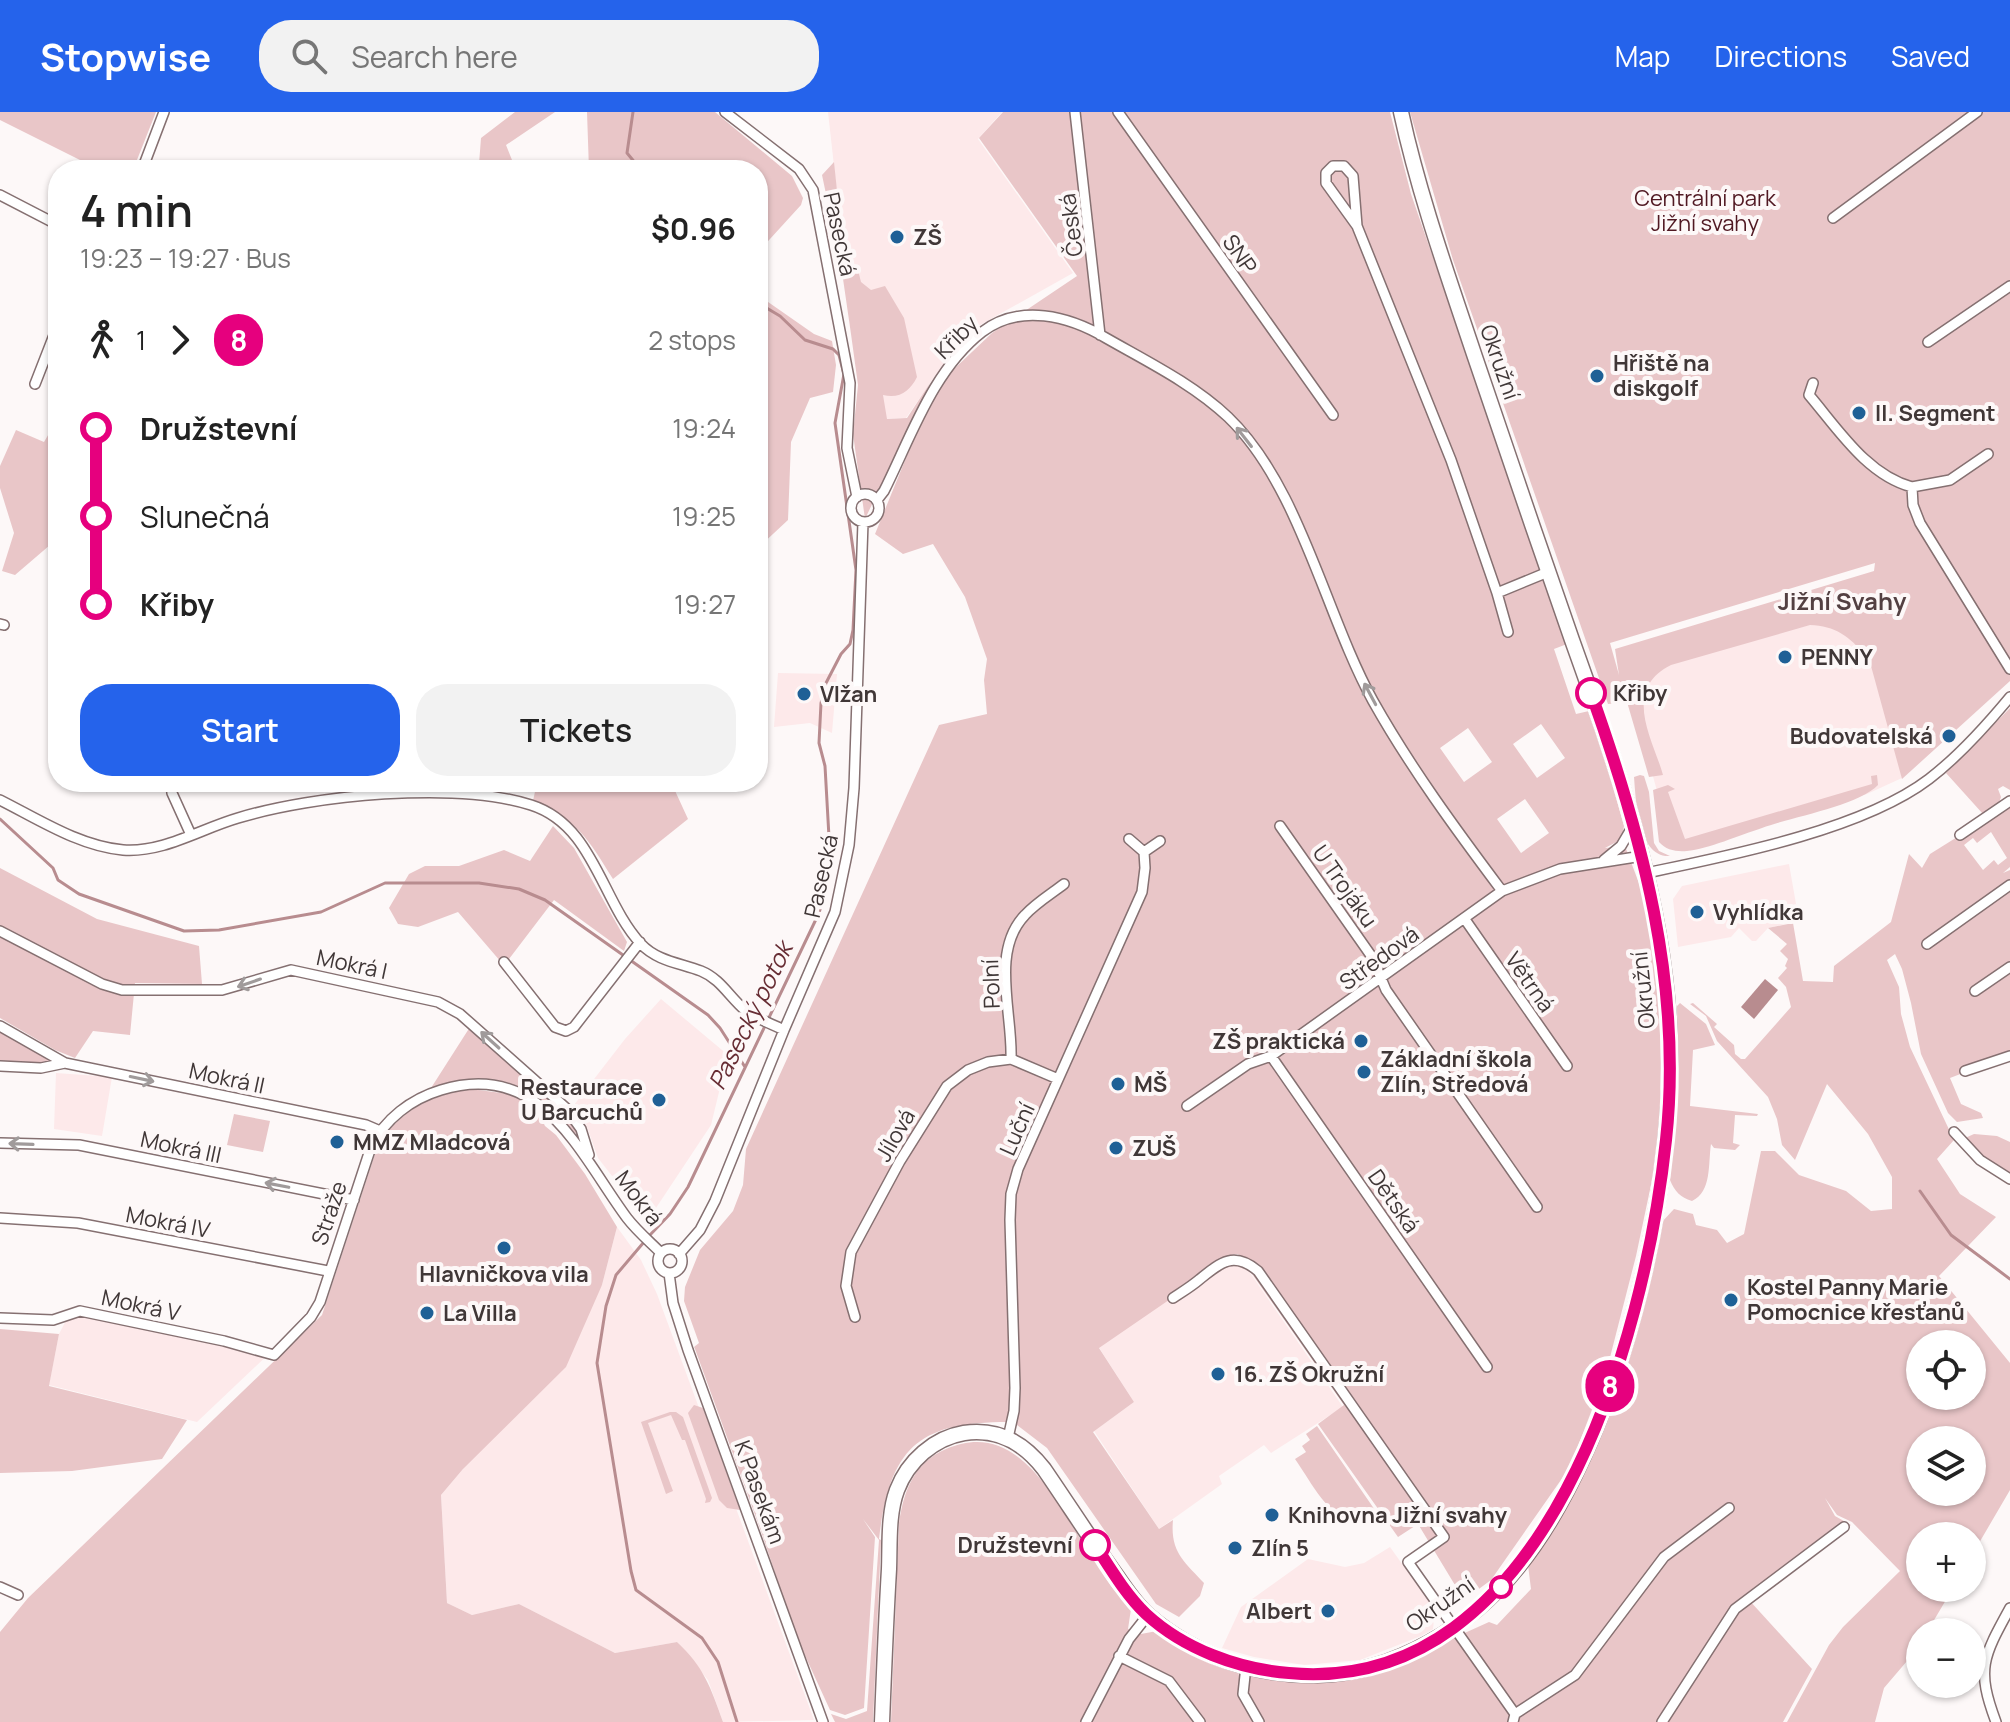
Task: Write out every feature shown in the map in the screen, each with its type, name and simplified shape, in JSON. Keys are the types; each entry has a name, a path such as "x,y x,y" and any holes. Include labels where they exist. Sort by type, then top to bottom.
{"street":[{"path":"146,160 164,112"},
{"name":"Pasecká","path":"679,1254 700,1230 712,1209 779,1028 835,912 849,845 854,788 863,522 852,513 852,504 857,497 847,448 850,383 813,190 799,169 725,112"},
{"name":"Česká","path":"1075,112 1100,335"},
{"name":"SNP","path":"1118,112 1333,415"},
{"name":"Okružní","path":"882,1722 892,1512 900,1483 916,1459 944,1439 970,1432 990,1433 1022,1446 1039,1462 1105,1559 1148,1615 1180,1638 1228,1661 1304,1675 1352,1671 1401,1656 1452,1628 1502,1586 1552,1518 1606,1399 1644,1272 1666,1142 1670,1058 1661,952 1642,856 1611,746 1447,275 1401,112"},
{"path":"1833,218 1977,112"},
{"path":"1357,226 1352,174 1344,166 1333,166 1326,173 1326,183 1357,226 1451,460 1508,632"},
{"path":"0,195 48,220"},
{"path":"1928,342 2010,286"},
{"name":"Křiby","path":"877,500 936,386 962,352 983,331 996,324 1021,315 1044,315 1068,320 1179,380 1228,418 1266,465 1287,502 1358,672 1374,702 1502,891"},
{"path":"35,384 48,351"},
{"path":"1813,383 1809,395 1884,477 1912,487 1950,480 1988,454"},
{"path":"1912,487 1913,505 1920,523 2010,669"},
{"path":"857,497 869,494 877,500 879,509 876,517 863,522"},
{"path":"1497,593 1548,572"},
{"path":"1646,873 1785,840 1848,820 1891,802 1926,781 1950,761 2010,697"},
{"path":"172,792 191,835"},
{"path":"0,800 65,833 121,850 152,849 250,815 288,806 342,798 430,792"},
{"path":"454,792 534,805 569,829 581,843 640,942 662,959 714,978 745,1010 779,1028"},
{"path":"1960,835 2010,801"},
{"path":"1602,861 1621,846 1634,824"},
{"name":"U Trojáku","path":"1280,826 1372,957 1381,979 1537,1207"},
{"path":"1129,839 1144,852 1160,841"},
{"name":"Luční","path":"1008,1438 1015,1388 1011,1194 1018,1169 1142,892 1144,852"},
{"name":"Středová","path":"1187,1106 1248,1064 1271,1056 1502,891 1560,869 1642,856"},
{"name":"Polní","path":"1011,1059 1006,967 1008,940 1024,915 1064,884"},
{"path":"1927,944 2010,885"},
{"name":"Větrná","path":"1464,918 1567,1066"},
{"name":"Mokrá I","path":"0,931 102,984 122,990 222,990 283,972 298,971 438,1002 460,1014 566,1108 581,1129 591,1162"},
{"path":"504,962 555,1027 563,1031 574,1027 640,942"},
{"path":"1975,991 2010,967"},
{"name":"Mokrá II","path":"0,1026 65,1063 366,1125 380,1131"},
{"name":"Dětská","path":"1271,1056 1487,1367"},
{"path":"1965,1071 2010,1056"},
{"path":"1011,1059 1058,1079"},
{"name":"Jílová","path":"855,1317 846,1286 851,1252 938,1096 968,1070 988,1062 1011,1059"},
{"name":"Mokrá II","path":"0,1066 41,1068 65,1063"},
{"name":"Stráže","path":"274,1355 316,1310 371,1147 380,1131 406,1107 428,1095 453,1087 488,1085 522,1095 549,1111 591,1162"},
{"path":"1954,1132 1980,1160 2010,1179"},
{"name":"Mokrá III","path":"0,1143 79,1145 354,1200"},
{"name":"Mokrá","path":"591,1162 625,1216 661,1253"},
{"name":"Mokrá IV","path":"0,1218 78,1223 328,1271"},
{"path":"670,1249 679,1254 681,1265 676,1271 669,1273 659,1267 661,1253 670,1249"},
{"path":"1173,1298 1221,1263 1235,1260 1248,1263 1258,1271 1444,1537 1408,1562 1514,1718 1575,1675 1664,1557 1729,1508"},
{"name":"K Pasekám","path":"669,1273 673,1303 684,1337 823,1722"},
{"name":"Mokrá V","path":"0,1318 53,1320 80,1311 224,1341 274,1355"},
{"path":"1662,1722 1735,1609 1844,1527"},
{"path":"0,1587 18,1595"},
{"path":"1996,1722 1984,1686 1983,1665 2010,1608"},
{"path":"1086,1722 1119,1656 1148,1615"},
{"path":"1119,1656 1169,1681 1200,1722"},
{"path":"1246,1666 1243,1694 1259,1722"}],"shaded area":[{"path":"828,112 1002,112 978,139 1073,273 964,334 906,418 884,419 842,238"},
{"path":"1872,595 1902,778 1867,794 1680,847 1667,827 1623,668"},
{"path":"778,673 837,674 832,733 810,723 774,727"},
{"path":"1789,864 1799,921 1768,928 1756,941 1752,941 1739,928 1731,937 1678,947 1673,899 1682,886"},
{"path":"1765,979 1778,990 1754,1019 1741,1007"},
{"path":"661,999 728,1055 711,1125 650,1217 630,1199 598,1158 587,1127 574,1105 625,1039"},
{"path":"56,1073 112,1077 102,1136 54,1129"},
{"path":"617,1227 641,1260 657,1294 814,1720 723,1722 708,1680 677,1642 615,1653 519,1604 472,1615 447,1603 441,1495 602,1285"},
{"name":"16. ZŠ Okružní","path":"1237,1254 1343,1407 1271,1453 1264,1445 1219,1476 1222,1484 1159,1529 1094,1431 1134,1402 1098,1346"},
{"path":"73,1307 274,1349 197,1422 49,1385 59,1334"},
{"path":"1390,1547 1435,1610 1433,1629 1360,1660 1304,1665 1222,1648 1241,1607 1308,1559 1345,1567 1364,1563"}],"green space":[{"path":"0,112 156,112 137,160 80,160 0,120"},
{"path":"515,112 555,112 506,145 512,160 479,160 481,138"},
{"path":"587,112 715,112 792,176 803,198 801,205 768,241 768,160 589,160"},
{"path":"1003,112 1390,112 1411,194 1567,644 1554,649 1576,714 1589,711 1595,722 1624,826 1622,839 1605,848 1625,846 1643,894 1659,1001 1660,1108 1655,1166 1606,1373 1570,1467 1491,1580 1464,1600 1418,1524 1398,1537 1318,1424 1344,1405 1238,1254 1230,1255 1099,1348 1134,1402 1093,1432 1159,1529 1173,1520 1176,1548 1204,1583 1200,1596 1179,1617 1156,1604 1047,1448 1013,1422 954,1427 932,1434 915,1445 901,1461 891,1481 884,1507 879,1539 881,1540 873,1722 835,1722 831,1714 846,1719 867,1711 879,1540 863,1519 875,1537 864,1708 845,1715 830,1710 797,1638 694,1347 699,1343 684,1301 685,1287 700,1250 733,1211 743,1185 746,1149 939,725 987,714 984,680 987,659 965,597 933,544 903,554 875,534 935,387 992,333 1077,276 979,138","holes":["1541,724 1565,758 1537,778 1513,744","1468,728 1492,762 1464,782 1440,748","1525,799 1549,833 1521,853 1497,819"]},
{"name":"Centrální park Jižní svahy","path":"1410,112 2010,112 2010,681 1902,779 1868,655 1865,656 1841,633 1810,625 1671,665 1656,675 1647,688 1644,716 1663,775 1649,777 1627,702 1608,704 1453,260","holes":["1875,563 1874,571 1615,649 1619,675 1610,643"]},
{"path":"834,162 842,238 850,272 858,270 861,282 871,290 885,286 904,318 917,377 904,393 883,395 887,419 907,418 930,383 865,519 853,434 858,385 841,265 822,175"},
{"path":"768,302 814,334 832,341 836,365 833,392 810,398 791,442 788,520 768,539"},
{"path":"16,430 44,442 48,435 48,547 15,575 2,571 14,533 0,488 0,466"},
{"path":"2010,708 2010,790 2003,786 1998,789 2001,797 1999,803 1983,814 1946,773"},
{"path":"1877,775 1878,785 1856,799 1714,845 1679,851 1668,849 1659,842 1653,790 1668,785 1675,789 1668,792 1685,839 1872,784 1871,776"},
{"path":"1644,776 1649,792 1654,843 1659,851 1670,856 1659,854 1645,838 1638,813 1634,777"},
{"path":"535,792 676,792 688,819 613,879 571,823 533,801"},
{"path":"2010,804 2010,867 2003,873 2010,870 2010,1055 1950,1078 1961,1104 1981,1113 1983,1118 1957,1122 1948,1113 1921,1054 1902,969 1895,954 1887,960 1899,987 1901,1014 1910,1047 1954,1140 1937,1159 1960,1194 1996,1217 1939,1276 1983,1330 1906,1330 1906,1410 1986,1410 1986,1334 2010,1363 2010,1490 1986,1531 1986,1522 1906,1522 1906,1602 1945,1602 1935,1618 1906,1618 1906,1662 1884,1688 1875,1722 1787,1722 1829,1645 1900,1571 1852,1522 1837,1515 1825,1498 1835,1516 1851,1525 1749,1600 1812,1669 1783,1722 891,1722 899,1523 904,1499 912,1479 926,1462 946,1449 972,1442 994,1445 1014,1454 1048,1488 1113,1589 1131,1609 1128,1629 1141,1634 1157,1631 1194,1654 1238,1672 1240,1679 1251,1676 1320,1682 1427,1650 1489,1622 1497,1625 1531,1589 1528,1565 1574,1494 1606,1421 1630,1347 1661,1223 1674,1209 1693,1214 1696,1225 1717,1230 1727,1243 1744,1234 1761,1151 1775,1151 1799,1175 1846,1191 1871,1211 1892,1209 1892,1177 1868,1134 1827,1084 1795,1160 1782,1145 1777,1119 1768,1097 1717,1041 1706,1016 1690,1004 1693,1003 1717,1024 1714,1027 1734,1045 1735,1054 1745,1059 1791,1007 1786,987 1778,978 1787,968 1788,959 1780,951 1787,944 1768,928 1793,923 1803,981 1833,982 1834,966 1891,922 1909,854 1922,868 1930,854","holes":["1991,832 2007,858 1998,865 1994,860 1983,870 1964,845 1973,838 1977,843"]},
{"path":"553,826 574,848 627,942 624,951 554,900 509,959 501,962 458,912 418,927 398,924 389,908 409,874 425,866 459,866 504,850 530,861"},
{"path":"0,868 97,919 199,946 202,984 135,983 130,1035 93,1031 75,1058 55,1050 0,1018"},
{"path":"1680,1003 1706,1024 1715,1045 1693,1050 1690,1106 1758,1114 1735,1115 1733,1143 1740,1145 1735,1150 1714,1148 1711,1144 1706,1184 1692,1201 1678,1194 1670,1180 1678,1092 1677,1006"},
{"path":"470,1027 567,1115 579,1134 544,1104 512,1087 475,1082 431,1088"},
{"path":"0,1030 51,1059 50,1064 0,1063"},
{"path":"471,1089 509,1094 536,1107 545,1126 556,1135 585,1174 617,1227 602,1285 566,1367 463,1469 441,1495 447,1603 472,1615 519,1604 615,1653 677,1642 706,1679 723,1722 0,1722 0,1632 28,1598 322,1315 377,1148 385,1135 416,1107"},
{"path":"234,1114 270,1121 263,1152 227,1145"},
{"path":"1974,1134 1997,1136 2010,1142 2010,1173 1982,1156 1965,1138"},
{"path":"0,1329 59,1334 49,1386 187,1420 162,1459 72,1471 0,1473"},
{"path":"694,1405 703,1408 740,1510 727,1508 719,1500 688,1413"},
{"path":"670,1412 683,1417 712,1498 710,1502 705,1503 685,1440 682,1440 671,1415 648,1423 673,1491 666,1494 641,1422"},
{"path":"1317,1426 1377,1513 1363,1519 1350,1519 1339,1515 1319,1495 1295,1459 1306,1452 1302,1446 1310,1440 1306,1434"}],"waterway":[{"name":"Pasecký potok","path":"633,112 627,153 633,160"},
{"name":"Pasecký potok","path":"649,1236 670,1214 688,1187 819,913 828,881 830,855 825,766 819,743 821,703 826,683 841,654 850,644 856,570 835,423 844,374 839,355 833,349 805,340 768,309"},
{"path":"0,819 53,868 58,880 79,894 184,931 219,930 321,912 385,883 479,883 519,889 545,900 708,1015 745,1067"},
{"path":"1920,1191 1951,1235 2010,1279"},
{"name":"Pasecký potok","path":"644,1242 616,1275 606,1306 597,1363 631,1571 636,1590 702,1638 718,1662 737,1722"}],"bus line":[{"name":"8","path":"1095,1545 1139,1606 1180,1638 1206,1652 1246,1666 1304,1675 1332,1674 1375,1666 1401,1656 1469,1616 1520,1565 1552,1518 1596,1424 1623,1347 1644,1272 1670,1101 1669,1024 1657,927 1634,824 1611,746 1591,693"}],"place":[{"name":"ZŠ","path":"897,237"},
{"name":"Hřiště na diskgolf","path":"1597,376"},
{"name":"II. Segment","path":"1859,413"},
{"name":"PENNY","path":"1785,657"},
{"name":"Křiby","path":"1591,693"},
{"name":"Vlžan","path":"804,694"},
{"name":"Budovatelská","path":"1949,736"},
{"name":"Vyhlídka","path":"1697,912"},
{"name":"ZŠ praktická","path":"1361,1041"},
{"name":"Základní škola Zlín, Středová","path":"1364,1072"},
{"name":"MŠ","path":"1118,1084"},
{"name":"Restaurace U Barcuchů","path":"659,1100"},
{"name":"MMZ Mladcová","path":"337,1142"},
{"name":"ZUŠ","path":"1116,1148"},
{"name":"Hlavničkova vila","path":"504,1248"},
{"name":"Kostel Panny Marie Pomocnice křesťanů","path":"1731,1300"},
{"name":"La Villa","path":"427,1313"},
{"name":"16. ZŠ Okružní","path":"1218,1374"},
{"name":"Knihovna Jižní svahy","path":"1272,1515"},
{"name":"Družstevní","path":"1095,1545"},
{"name":"Zlín 5","path":"1235,1548"},
{"name":"Albert","path":"1328,1611"}],"district":[{"name":"Jižní Svahy","path":"1842,602"}]}
